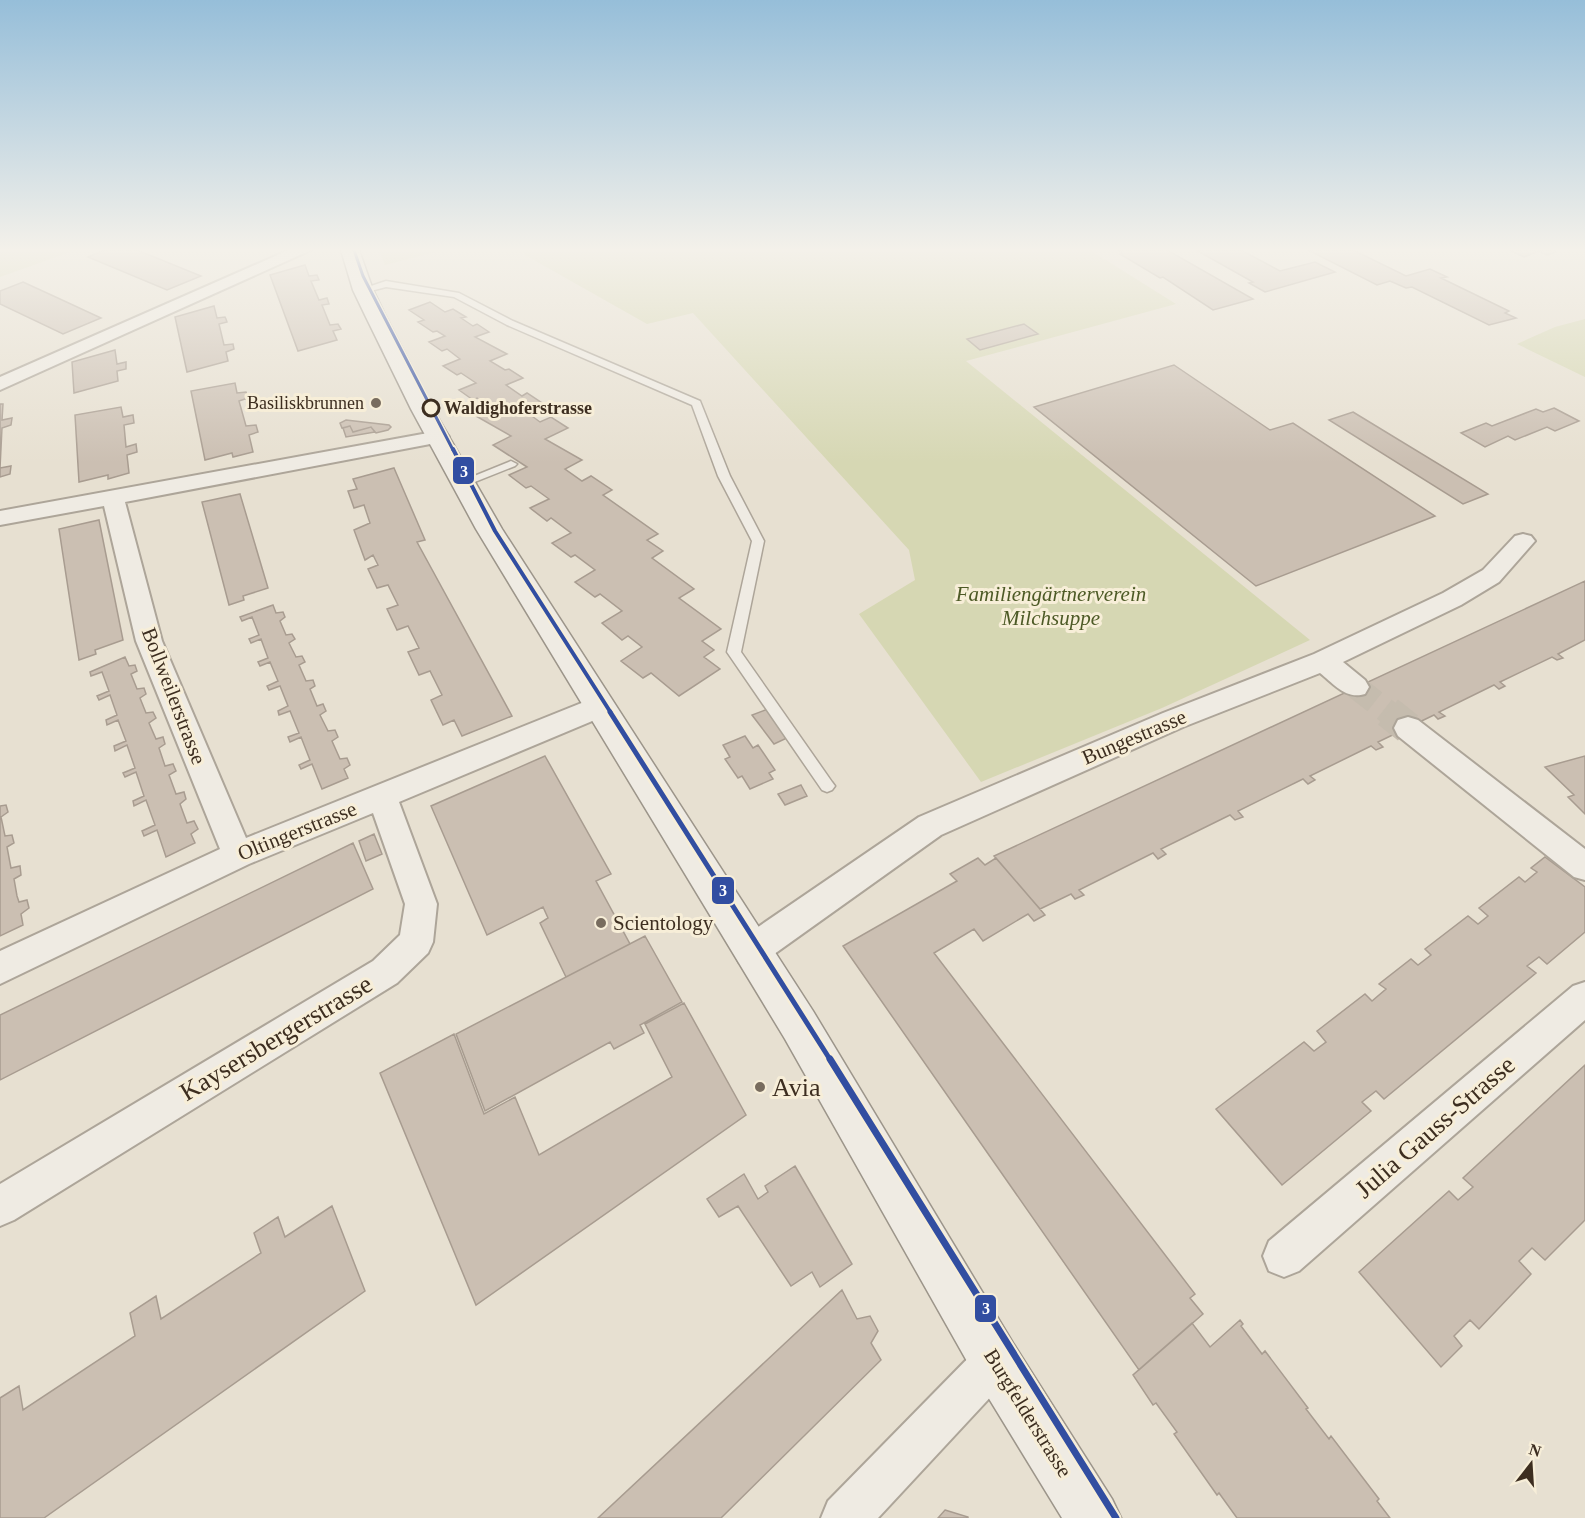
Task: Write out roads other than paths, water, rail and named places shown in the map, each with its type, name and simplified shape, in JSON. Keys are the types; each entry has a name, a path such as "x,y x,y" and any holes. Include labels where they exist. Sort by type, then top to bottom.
{"main road":[{"name":"Burgfelderstrasse","path":"379,321 463,483 495,539 799,1025 995,1361 1093,1518"}],"street":[{"path":"0,384 143,321"},
{"path":"0,518 439,437"},
{"name":"Bollweilerstrasse","path":"113,498 149,641 238,855"},
{"name":"Bungestrasse","path":"752,951 930,826 1173,720 1323,661 1452,599 1491,576 1523,541"},
{"path":"1323,661 1356,687"},
{"name":"Oltingerstrasse","path":"0,968 238,855 599,707"},
{"path":"1408,728 1585,867"},
{"name":"Kaysersbergerstrasse","path":"0,1206 385,972 416,942 422,904 382,796"},
{"name":"Julia Gauss-Strasse","path":"1284,1256 1585,998"},
{"path":"845,1518 995,1361"}],"lane":[{"path":"506,321 696,403 724,476 758,541 734,652 827,786"},
{"path":"463,483 511,464"}],"tunnel":[{"path":"1356,687 1389,713"},
{"path":"1388,712 1408,728"}],"place":[{"name":"Basiliskbrunnen","path":"376,403"},
{"name":"Waldighoferstrasse","path":"431,408"},
{"name":"Scientology","path":"601,923"},
{"name":"Avia","path":"760,1087"}],"park label":[{"name":"Familiengärtnerverein Milchsuppe","path":"1051,606"}]}
